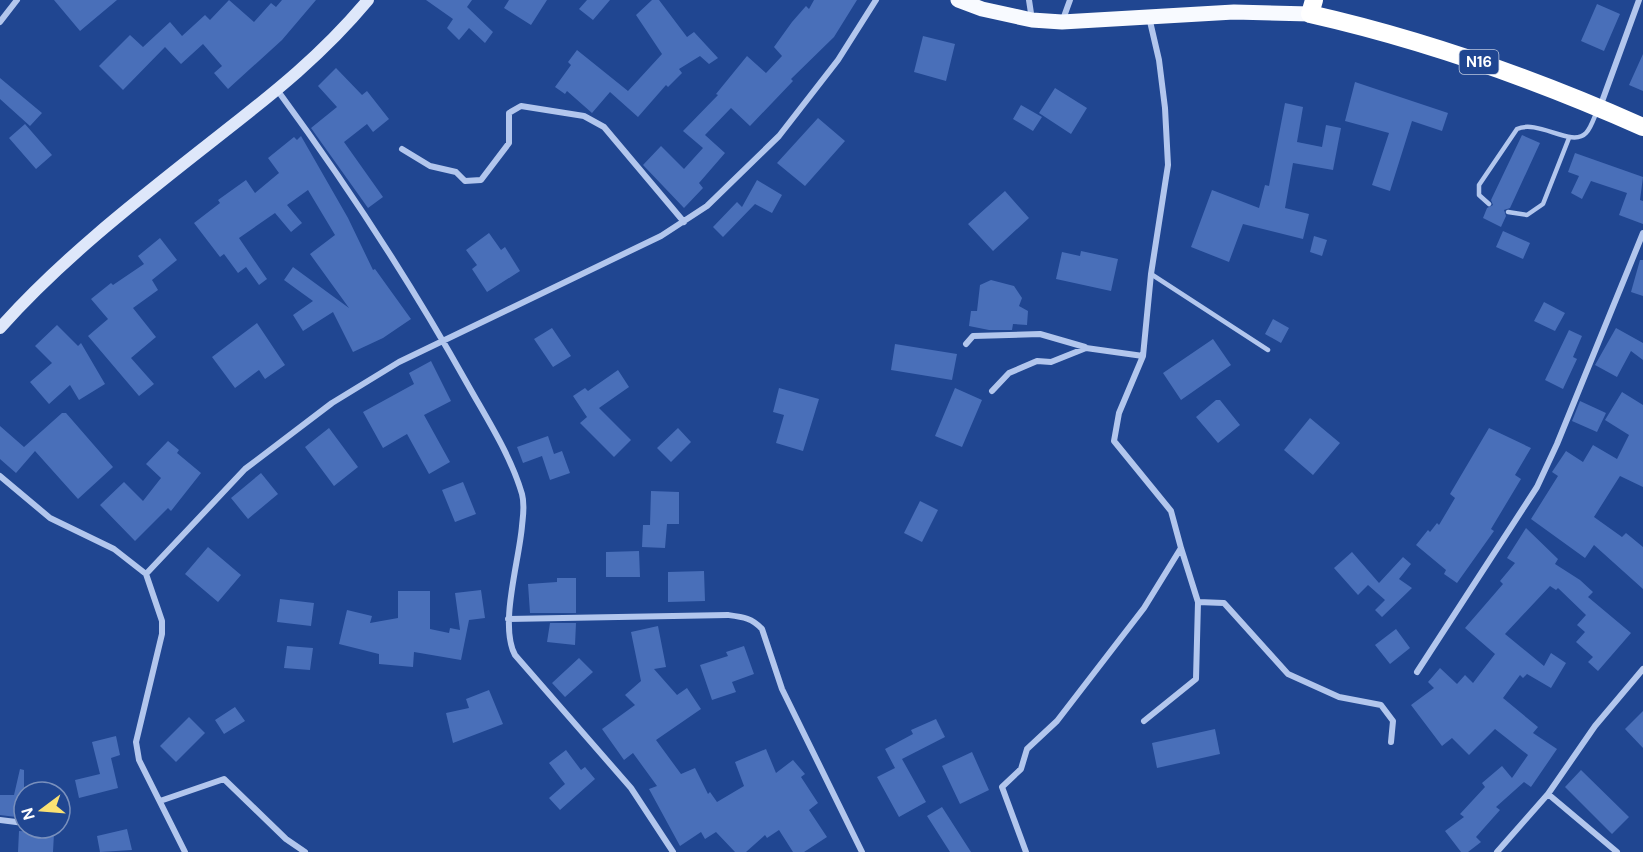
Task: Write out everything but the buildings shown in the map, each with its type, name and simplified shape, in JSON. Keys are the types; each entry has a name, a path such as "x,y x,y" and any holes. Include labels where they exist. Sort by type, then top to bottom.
{"highway":[{"name":"N16","path":"1312,7 1448,50 1599,107 1643,127"}],"main road":[{"path":"958,0 982,9 1032,20 1062,22 1312,7"}],"street":[{"path":"0,22 3,13 17,0"},
{"path":"0,328 117,218 278,91 311,61 368,0"},
{"path":"146,574 244,469 332,403 442,339 564,283 684,222 706,206 779,135 837,60 876,0"},
{"path":"1029,0 1032,20"},
{"path":"1062,22 1070,0"},
{"path":"1599,107 1639,0"},
{"path":"1144,722 1196,679 1198,602 1172,511 1114,441 1119,414 1143,356 1151,274 1168,165 1165,108 1159,60 1149,17"},
{"path":"278,91 366,218 442,339 490,425 523,496 519,560 508,619 509,643 515,655 631,788 673,852"},
{"path":"402,149 430,166 456,172 465,181 481,180 509,144 509,113 521,106 584,116 604,127 684,222"},
{"path":"1417,672 1537,487 1589,369 1643,233"},
{"path":"966,344 973,336 1040,334 1086,348 1143,356"},
{"path":"992,391 1009,373 1036,360 1051,362 1086,348"},
{"path":"0,476 50,518 114,549 146,574 162,621 162,634 136,742 139,760 185,852"},
{"path":"1026,852 1002,786 1021,769 1027,749 1056,721 1144,608 1182,548"},
{"path":"1198,602 1224,603 1288,674 1339,697 1381,705 1393,721 1391,742"},
{"path":"508,619 728,615 755,621 762,629 782,689 862,852"},
{"path":"1497,852 1548,794 1595,726 1643,669"},
{"path":"160,801 224,779 286,839 305,852"},
{"path":"1548,794 1617,852"}],"lane":[{"path":"1489,204 1479,195 1479,185 1517,129 1523,126 1544,129 1569,138 1579,137 1586,133 1599,107"},
{"path":"1508,212 1527,215 1543,204 1569,138"},
{"path":"1151,274 1268,350"}]}
